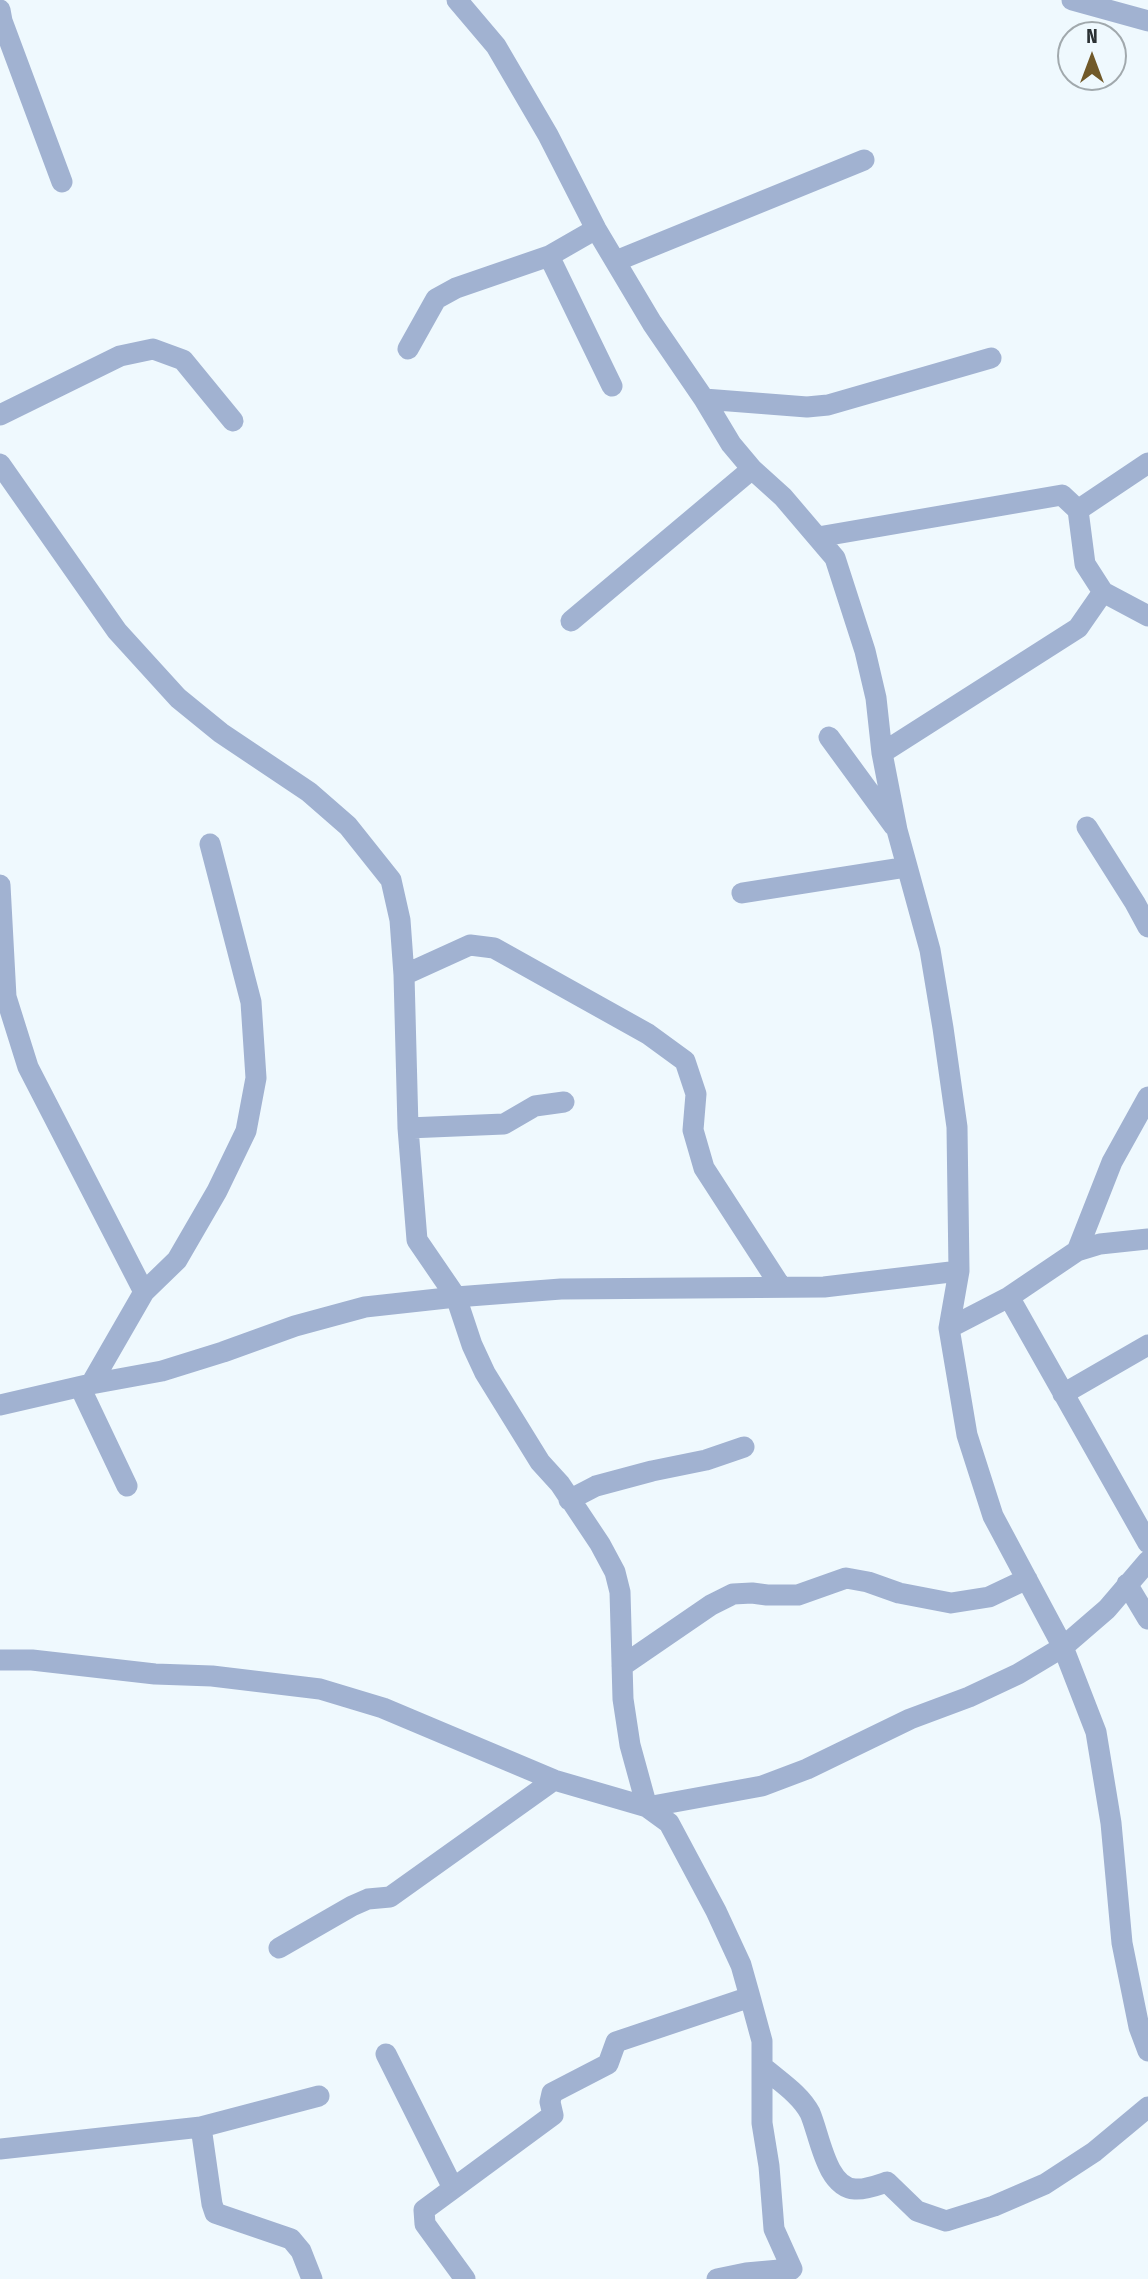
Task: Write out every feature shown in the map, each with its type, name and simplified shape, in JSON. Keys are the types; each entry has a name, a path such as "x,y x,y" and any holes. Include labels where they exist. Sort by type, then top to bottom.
{"street":[{"path":"457,0 496,46 548,135 596,229 652,323 731,444 752,469 783,497 835,558 865,651 876,698 882,753 897,830 929,950 955,1115 959,1271 949,1328 967,1435 993,1516 1063,1647 1096,1732 1111,1823 1122,1943 1148,2051"},
{"path":"1072,0 1148,20"},
{"path":"0,10 62,181"},
{"path":"616,261 864,160"},
{"path":"408,349 436,299 456,288 549,256 596,229"},
{"path":"549,256 612,386"},
{"path":"0,415 120,356 153,349 183,360 233,421"},
{"path":"704,399 794,406 828,405 991,358"},
{"path":"1078,510 1148,463"},
{"path":"0,464 117,631 178,698 232,741 309,792 348,825 391,880 400,920 408,1128 418,1240 456,1297 472,1345 485,1373 540,1462 560,1484 600,1544 615,1572 620,1592 623,1699 630,1745 647,1807"},
{"path":"571,621 752,469"},
{"path":"818,537 1062,495 1078,510 1085,565 1103,592 1148,616"},
{"path":"882,753 1078,628 1103,592"},
{"path":"829,737 897,830"},
{"path":"1087,828 1148,927"},
{"path":"86,1386 144,1292 177,1260 246,1131 256,1078 251,1002 211,844"},
{"path":"742,893 907,867"},
{"path":"0,886 6,997 28,1067 144,1292"},
{"path":"404,975 470,945 494,948 648,1034 685,1061 696,1094 693,1130 704,1168 781,1287"},
{"path":"1077,1251 1112,1162 1148,1097"},
{"path":"408,1128 504,1124 535,1106 564,1102"},
{"path":"949,1328 1009,1297 1077,1251 1100,1244 1148,1239"},
{"path":"0,1405 162,1371 295,1326 365,1307 561,1289 824,1287 959,1271"},
{"path":"1009,1297 1148,1543"},
{"path":"1063,1394 1148,1345"},
{"path":"86,1386 127,1486"},
{"path":"569,1500 596,1486 706,1460 744,1447"},
{"path":"647,1807 762,1786 807,1769 910,1719 1005,1680 1063,1647 1107,1609 1148,1561"},
{"path":"622,1666 711,1605 733,1594 798,1595 846,1578 899,1593 951,1603 989,1597 1027,1579"},
{"path":"1127,1584 1148,1619"},
{"path":"0,1660 32,1660 155,1674 212,1676 320,1689 383,1708 554,1780 647,1807 669,1823 716,1911 741,1965 762,2041 762,2123 769,2166 774,2230 784,2274 746,2273 717,2279"},
{"path":"279,1948 352,1906 368,1899 390,1897 554,1780"},
{"path":"465,2279 425,2224 424,2210 553,2115 550,2102 552,2093 608,2064 616,2042 750,1997"},
{"path":"386,2054 453,2188"},
{"path":"763,2067 795,2094 809,2112 831,2172 843,2186 858,2190 887,2182 917,2211 946,2221 994,2206 1045,2184 1094,2152 1148,2108"},
{"path":"0,2149 201,2127 319,2096"},
{"path":"201,2127 215,2213 291,2239 309,2266 312,2279"}]}
